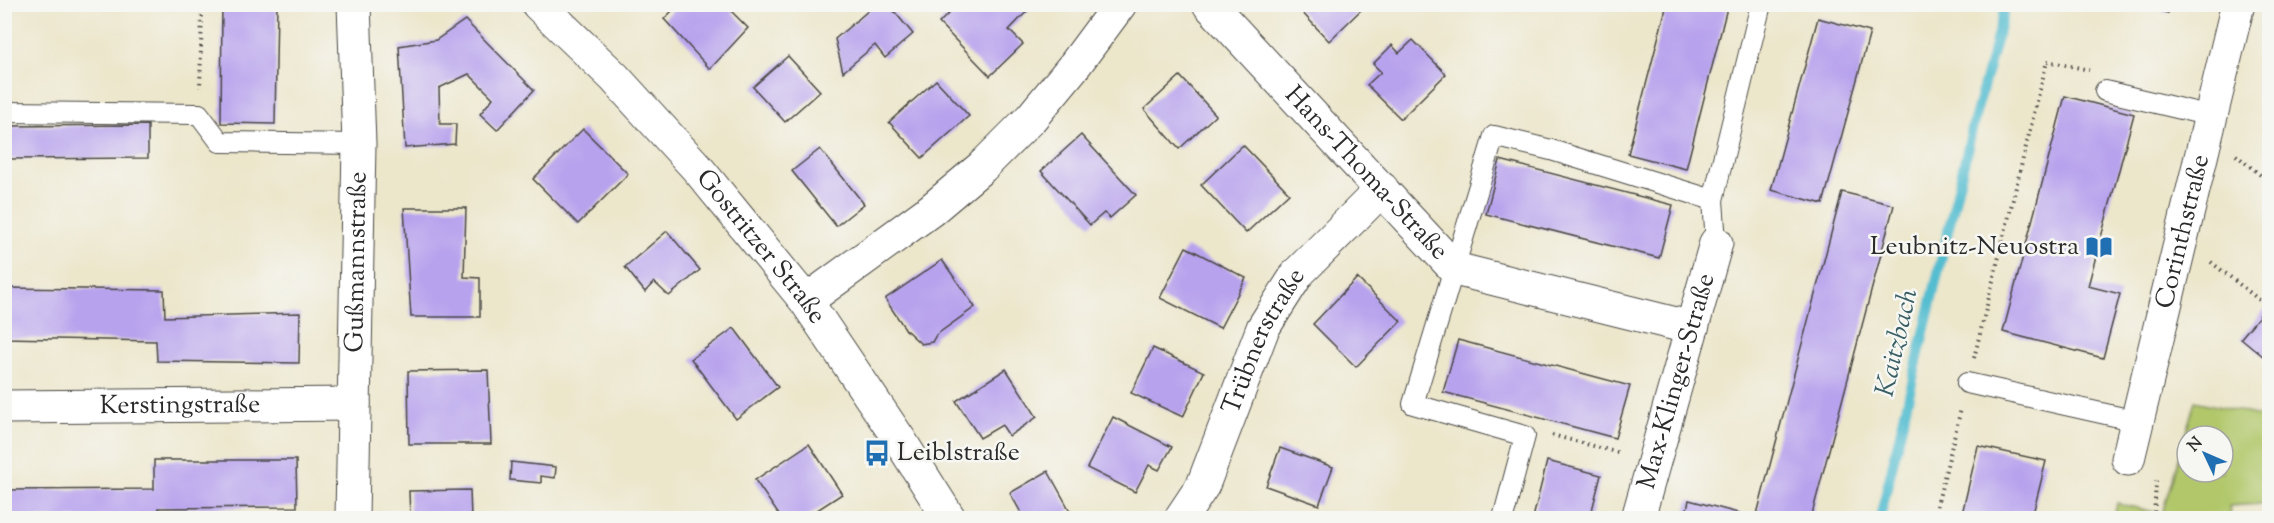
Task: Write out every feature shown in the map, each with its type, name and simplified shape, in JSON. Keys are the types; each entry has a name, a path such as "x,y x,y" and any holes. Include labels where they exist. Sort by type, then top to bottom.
{"street":[{"name":"Gußmannstraße","path":"352,519 359,144 354,4"},
{"name":"Gostritzer Straße","path":"538,4 614,76 683,152 806,302 899,439 949,519"},
{"path":"806,302 931,210 982,167 1031,118 1074,66 1120,4"},
{"name":"Hans-Thoma-Straße","path":"1209,4 1455,269 1692,328"},
{"name":"Corinthstraße","path":"2128,459 2238,4"},
{"name":"Trübnerstraße","path":"1181,519 1203,485 1263,328 1299,273 1383,189"},
{"name":"Max-Klinger-Straße","path":"1638,519 1716,243"},
{"name":"Kerstingstraße","path":"4,407 354,404"}],"lane":[{"path":"1716,243 1713,200 1761,4"},
{"path":"2105,91 2211,116"},
{"path":"4,112 199,114 220,142 359,144"},
{"path":"1503,519 1525,436 1413,404 1494,136 1551,150 1713,200"},
{"path":"1967,383 2137,421"}],"path":[{"path":"41,4 202,9 199,114"},
{"path":"1934,519 2047,61 2092,71"},
{"path":"2181,239 2267,306"},
{"path":"1525,436 1539,432 1654,462"}],"green space":[{"path":"2195,401 2269,418 2269,499 2261,504 2229,506 2231,518 2114,518 2117,503 2162,514 2175,469 2175,484 2235,484 2235,424 2188,424"}],"building":[{"path":"222,4 277,4 275,124 221,123"},
{"path":"679,4 738,4 732,12 748,28 710,69 664,19"},
{"path":"876,4 888,4 913,34 885,58 875,45 843,72 835,39"},
{"path":"958,4 1034,4 1009,30 1023,44 990,76 939,23"},
{"path":"1300,4 1360,4 1363,8 1329,41 1297,7"},
{"path":"1667,4 1728,4 1686,169 1628,154"},
{"path":"2136,4 2171,4 2168,13"},
{"path":"1818,18 1870,32 1823,204 1771,190"},
{"path":"465,20 534,90 497,130 480,114 493,98 469,74 439,88 440,124 456,124 455,144 405,148 399,46 436,40"},
{"path":"1413,40 1446,74 1401,119 1367,85 1381,72 1373,64 1392,45 1399,53"},
{"path":"788,56 820,91 785,122 753,87"},
{"path":"1180,76 1216,115 1179,149 1144,109"},
{"path":"936,80 969,116 922,158 889,122"},
{"path":"2065,96 2134,114 2088,286 2120,294 2103,358 2003,332"},
{"path":"148,125 148,158 4,159 4,126"},
{"path":"583,129 628,174 578,224 533,179"},
{"path":"1081,135 1136,195 1110,218 1104,213 1090,225 1041,171"},
{"path":"1243,145 1289,193 1246,233 1201,185"},
{"path":"820,149 864,204 836,226 792,171"},
{"path":"1500,160 1673,205 1659,258 1486,214"},
{"path":"1842,192 1894,205 1811,518 1756,518"},
{"path":"404,208 466,208 464,277 480,278 480,317 411,317"},
{"path":"667,231 700,270 669,296 654,282 645,292 625,267"},
{"path":"1186,247 1246,278 1220,328 1160,298"},
{"path":"942,260 975,307 936,335 932,342 921,344 906,330 885,299"},
{"path":"1357,278 1401,321 1356,367 1313,324"},
{"path":"4,288 164,290 165,317 300,313 299,363 157,361 156,341 4,338"},
{"path":"2270,303 2270,362 2241,338"},
{"path":"734,328 778,387 736,419 691,359"},
{"path":"1458,340 1630,386 1615,438 1443,392"},
{"path":"1153,348 1204,372 1183,417 1131,393"},
{"path":"1006,369 1037,417 1009,436 1002,425 980,438 956,401"},
{"path":"488,370 491,444 409,444 408,371"},
{"path":"1113,417 1172,447 1159,470 1149,465 1135,492 1087,468"},
{"path":"809,444 842,494 805,518 781,518 755,480"},
{"path":"1978,446 2046,461 2032,518 1961,518"},
{"path":"1280,448 1333,467 1319,505 1266,486"},
{"path":"154,460 296,460 297,507 158,508 158,518 4,518 4,490 154,489"},
{"path":"1547,461 1601,475 1590,518 1533,518"},
{"path":"511,462 556,467 555,478 541,476 541,483 510,480"},
{"path":"1048,471 1070,511 1056,518 1024,518 1010,493"},
{"path":"470,490 471,518 410,518 409,491"},
{"path":"1689,500 1742,514 1741,518 1685,518"}],"waterway":[{"name":"Kaitzbach","path":"1880,518 1975,117 2006,4"}],"place":[{"name":"Leubnitz-Neuostra","path":"2099,247"},
{"name":"Leiblstraße","path":"877,453"}]}
